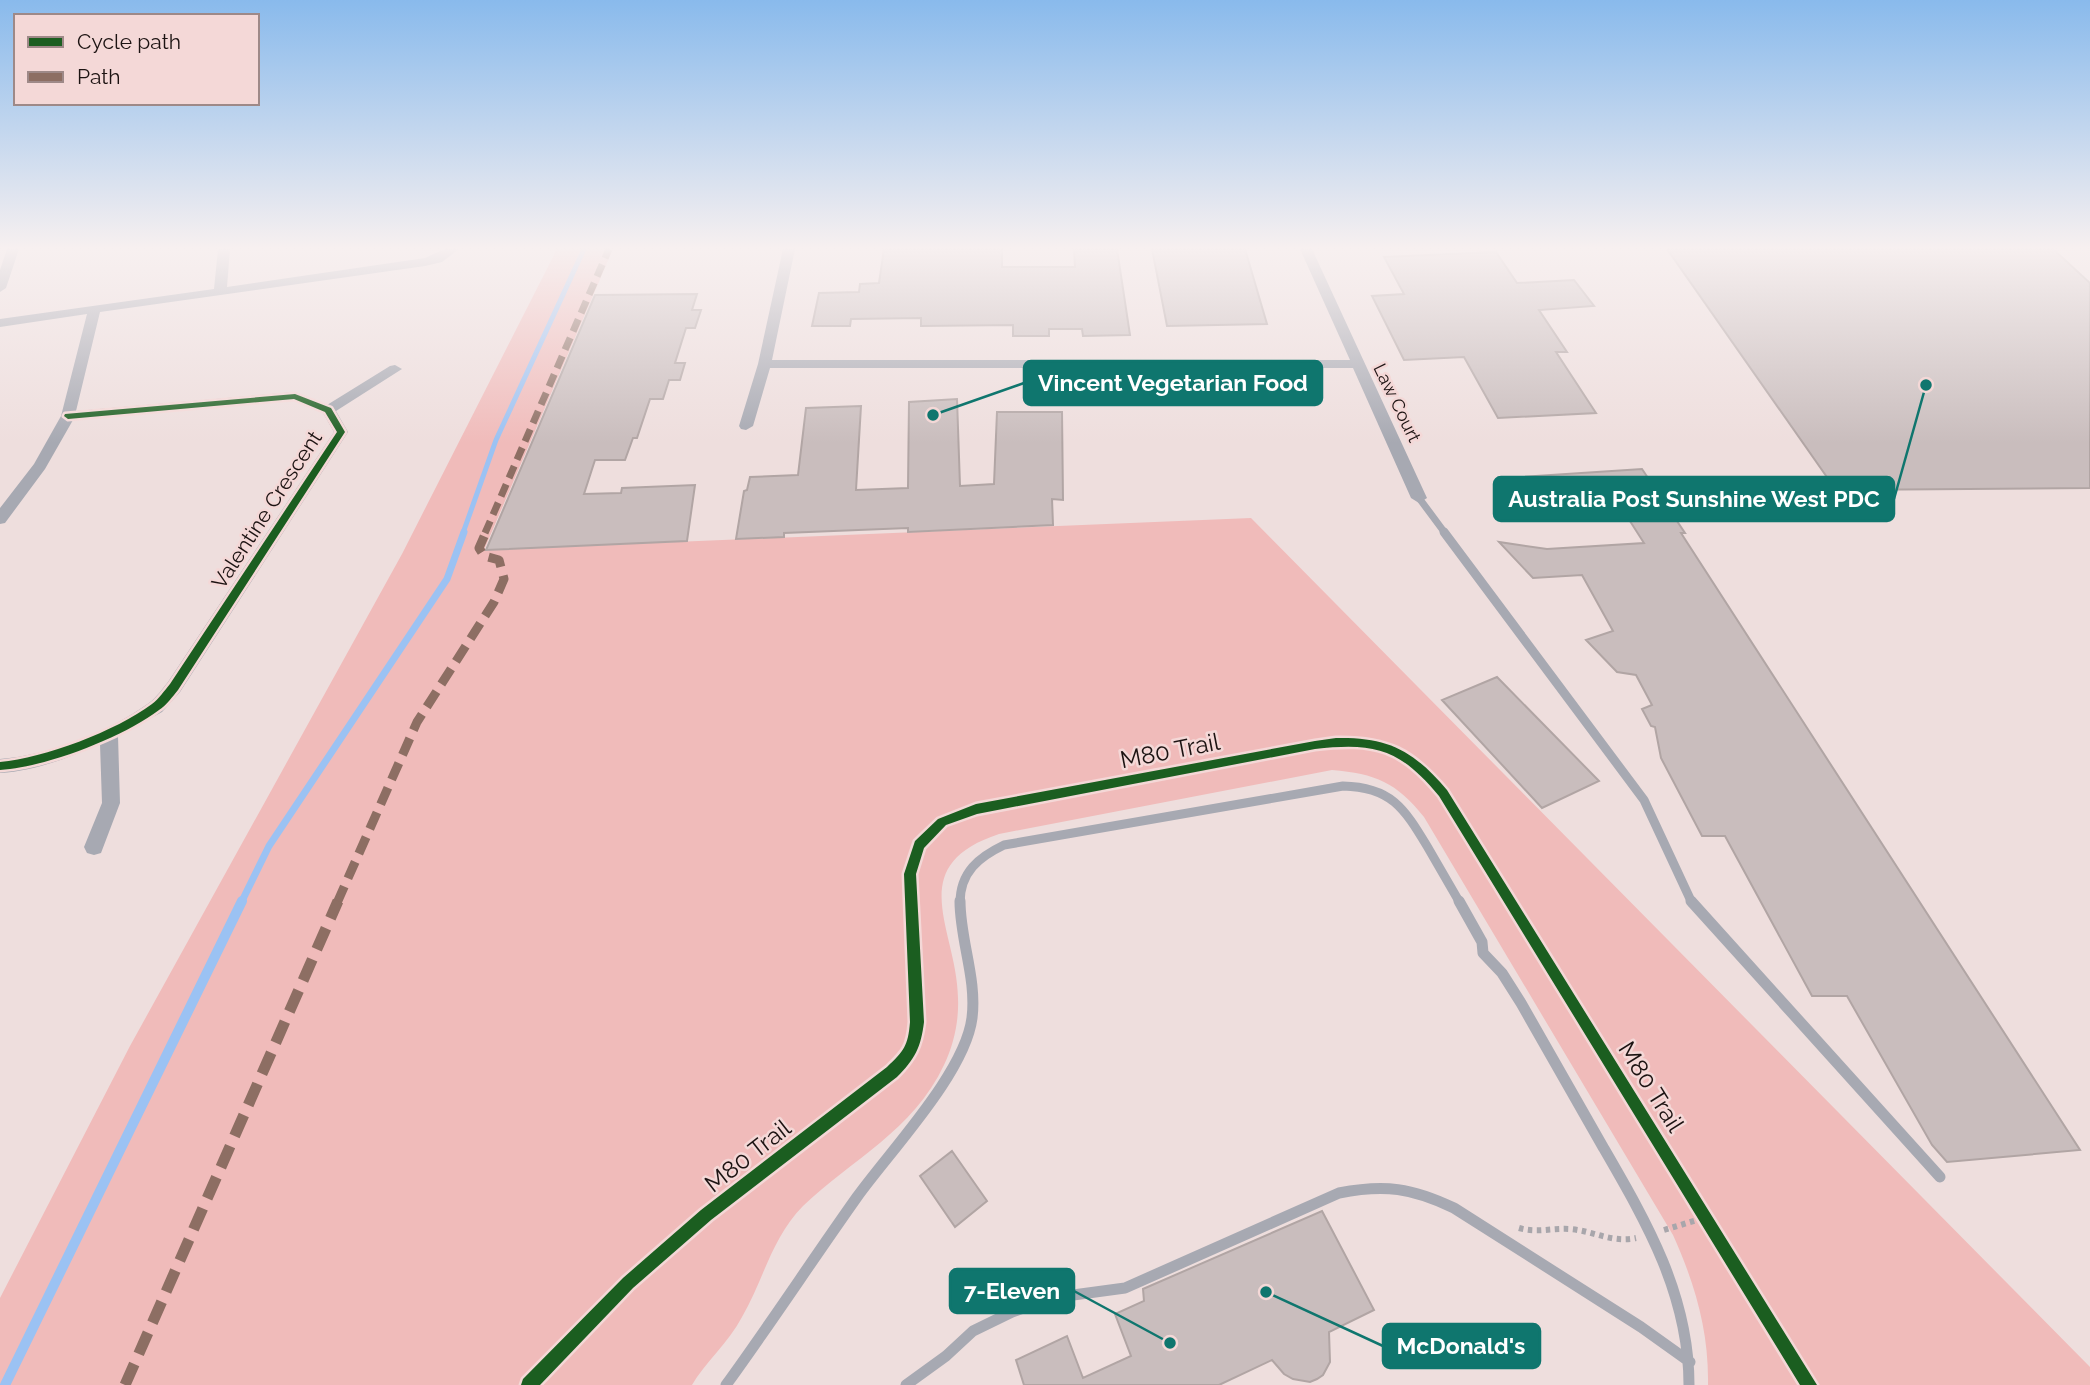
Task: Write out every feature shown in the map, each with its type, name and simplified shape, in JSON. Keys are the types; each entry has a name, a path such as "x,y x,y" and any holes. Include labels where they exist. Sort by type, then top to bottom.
{"street":[{"path":"0,323 68,314"},
{"path":"0,519 40,466 68,416 93,314"},
{"path":"746,426 765,365 776,314"},
{"name":"Law Court","path":"1335,314 1419,498"},
{"path":"765,365 1357,363"},
{"path":"328,410 395,369"},
{"name":"Valentine Crescent","path":"0,766 34,760 109,733 158,705 174,687 341,432 328,410 295,396 68,416"},
{"path":"94,847 111,803 109,733"}],"lane":[{"path":"1419,498 1644,800 1693,905 1940,1177"},
{"path":"726,1385 859,1195 948,1075 968,1037 972,1007 971,980 958,900 964,879 980,857 1004,845 1331,786 1364,785 1391,797 1407,812 1482,942 1483,953 1502,973 1521,1003 1652,1233 1668,1267 1681,1307 1690,1362 1689,1385"},
{"path":"906,1385 946,1356 973,1331 1012,1312 1051,1298 1125,1288 1339,1193 1360,1187 1383,1185 1434,1197 1494,1231 1555,1273 1643,1326 1690,1362"}],"path":[{"path":"1700,1205 1714,1228"},
{"path":"1494,1231 1500,1220 1525,1230 1569,1229 1594,1233 1608,1241 1620,1242 1707,1217"}],"shaded area":[{"path":"524,314 585,314 484,550 1251,518 2090,1367 2090,1385 1708,1385 1706,1346 1699,1308 1673,1235 1424,817 1404,795 1384,782 1361,774 1332,770 999,834 969,847 952,863 943,882 942,902 955,972 958,1015 951,1049 944,1065 931,1088 899,1126 822,1189 792,1218 783,1231 737,1326 692,1385 0,1385 0,1298 130,1046 402,554"}],"building":[{"path":"587,314 700,314 695,328 686,328 675,363 685,363 680,380 669,380 663,399 650,399 637,438 633,438 625,460 595,460 584,494 621,493 622,488 695,485 687,541 486,550"},
{"path":"815,314 1127,314 1130,335 1083,336 1082,329 1049,329 1049,336 1013,336 1013,325 921,326 921,318 851,319 850,326 812,326"},
{"path":"1165,314 1264,314 1267,324 1167,326"},
{"path":"1381,314 1541,314 1567,352 1556,352 1596,413 1498,418 1464,357 1404,360"},
{"path":"1712,314 2090,314 2090,488 1836,490"},
{"path":"957,399 960,486 994,484 997,412 1062,412 1063,500 1052,499 1053,525 908,532 908,528 784,533 784,537 736,539 744,491 747,490 750,477 798,475 806,408 861,406 856,490 908,488 909,402"},
{"path":"1642,469 2080,1150 1947,1162 1932,1145 1847,996 1812,996 1725,836 1702,836 1661,758 1655,727 1651,726 1642,709 1652,705 1636,675 1617,672 1586,640 1613,631 1582,575 1533,578 1499,542 1547,549 1644,543 1621,507 1525,513 1506,478"},
{"path":"1497,677 1599,781 1542,808 1442,700"},
{"path":"952,1151 987,1201 955,1227 920,1176"},
{"path":"1322,1211 1374,1310 1329,1332 1330,1362 1323,1375 1317,1379 1310,1382 1293,1379 1284,1374 1272,1360 1219,1385 1024,1385 1016,1360 1067,1336 1083,1378 1131,1356 1115,1314 1144,1301 1143,1289"}],"waterway":[{"path":"463,533 496,440 554,314"},
{"path":"241,903 269,846 447,579 464,532"},
{"path":"5,1385 242,901"}],"marked path":[{"path":"125,1385 417,722 494,602 504,579 499,560 484,556 479,548 581,314"}],"cycle path":[{"path":"0,766 35,761 57,754 125,725 159,705 174,687 341,432 328,410 295,396 68,416"},
{"name":"M80 Trail","path":"529,1385 628,1283 706,1215 892,1072 906,1058 915,1041 917,1022 910,874 919,845 942,822 976,809 1315,745 1355,742 1388,748 1402,755 1416,764 1443,793 1809,1385"}],"place":[{"name":"Australia Post Sunshine West PDC","path":"1926,385"},
{"name":"Vincent Vegetarian Food","path":"933,415"},
{"name":"McDonald's","path":"1266,1292"},
{"name":"7-Eleven","path":"1170,1343"}]}
